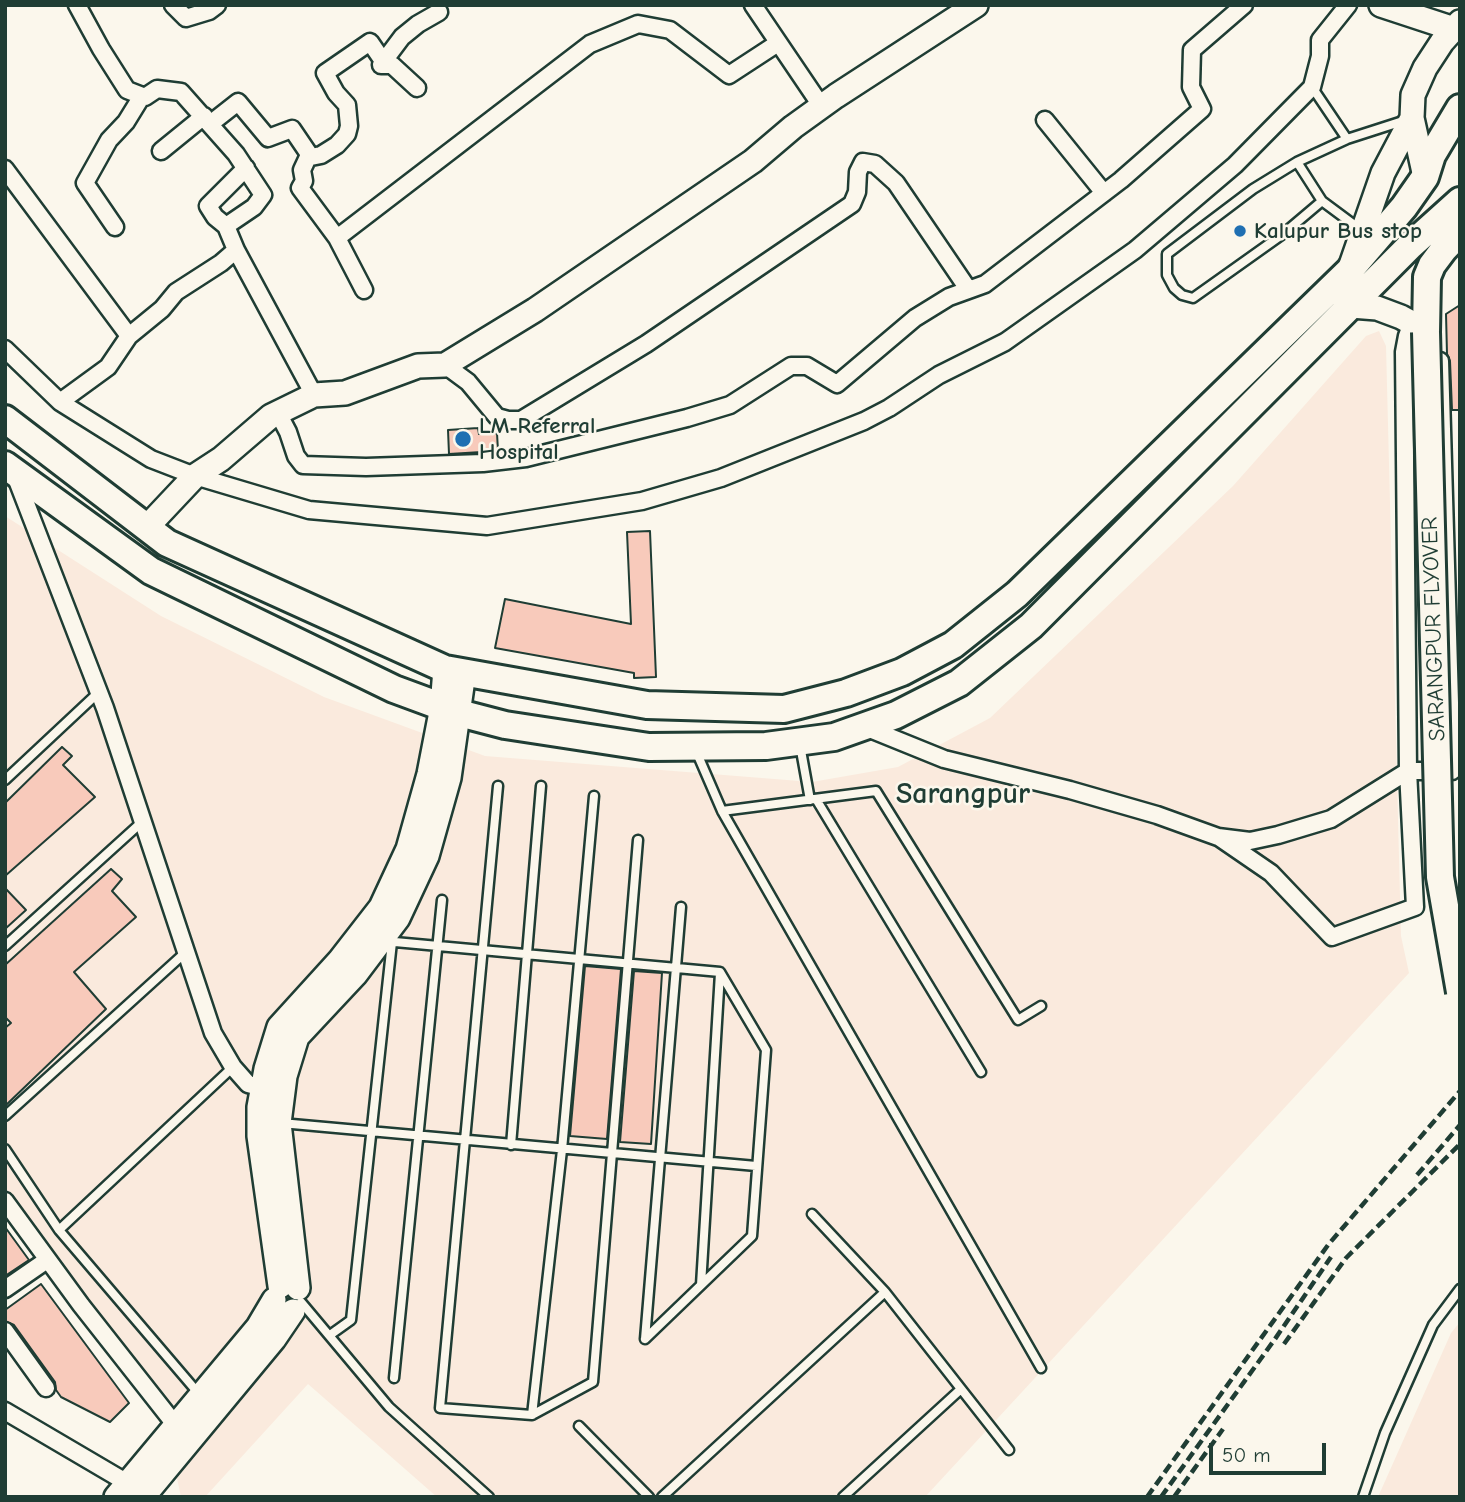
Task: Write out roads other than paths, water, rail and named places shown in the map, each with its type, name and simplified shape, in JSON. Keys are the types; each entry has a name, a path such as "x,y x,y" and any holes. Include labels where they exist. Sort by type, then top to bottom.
{"main road":[{"path":"147,527 195,476 221,459 278,413 314,395 345,393 418,366 445,365 535,310 754,161 822,107 976,5"},
{"path":"1381,5 1457,25 1425,68 1413,94 1412,118 1427,185 1436,196 1446,200 1460,200"},
{"path":"5,419 167,543 455,670 647,705 784,709 846,693 902,672 953,645 1017,594 1349,271 1404,207 1425,177 1432,155 1460,108"},
{"path":"1349,271 1382,173 1412,118"},
{"path":"10,469 151,570 394,689 450,710 505,725 649,747 766,746 834,737 896,715 959,683 1031,626 1410,246 1460,200"},
{"name":"SARANGPUR FLYOVER","path":"1404,207 1410,246 1423,273 1419,328 1440,877 1460,992"},
{"path":"1423,273 1460,232"},
{"path":"1351,306 1377,308 1401,317 1419,328"},
{"path":"289,1297 260,1136 259,1107 285,1076 297,1037 386,941 427,856 449,778 450,710 455,670"},
{"path":"133,1493 207,1405 274,1339 289,1297 279,1123 273,1090 279,1027 340,961 381,907 408,849 450,710"},
{"path":"133,1493 177,1427 207,1405"}],"street":[{"path":"77,5 127,90 145,97 157,89 181,92 246,168 263,195 254,207 226,226"},
{"path":"173,5 186,18 209,11 217,5"},
{"path":"752,5 822,107"},
{"path":"278,413 296,456 303,465 366,467 483,463 526,458 730,405 791,366 807,366 837,384 915,317 949,297 985,284 1104,193 1202,110 1191,87 1192,50 1244,5"},
{"path":"5,349 60,402 151,459 195,476 309,510 487,526 642,501 721,478 864,421 939,375 1005,342 1135,250 1236,165 1312,87 1320,56 1320,40 1348,5"},
{"path":"417,88 392,65 381,65 402,37 440,7"},
{"path":"337,238 590,44 638,23 670,30 729,75 778,43"},
{"path":"161,151 238,102 268,138 292,129 311,157 321,155 337,145 347,134 349,126 347,105 336,93 325,73 370,42 383,61"},
{"path":"116,227 85,183 108,140 126,122 142,96"},
{"path":"1045,120 1104,193"},
{"path":"309,155 302,170 304,181 300,188 337,238 364,290"},
{"path":"445,365 468,382 497,417 521,420 646,344 852,204 857,192 858,172 863,162 875,164 896,183 968,289"},
{"path":"246,168 208,206 215,217 226,226 236,250 314,395"},
{"path":"5,169 129,335"},
{"path":"60,402 108,367 129,335 162,309 176,292 236,250"},
{"path":"864,726 944,759 1070,790 1157,815 1218,837 1250,841 1331,819 1408,771 1452,771 1437,305 1423,273"},
{"path":"1218,837 1271,873 1332,937 1415,907 1408,771 1404,352 1407,336 1419,328"},
{"path":"10,469 99,692 213,1033 233,1067 248,1083 273,1090"},
{"path":"5,1201 47,1260 177,1427"},
{"path":"5,1289 47,1260"},
{"path":"5,1331 46,1388"},
{"path":"5,1411 133,1493"}],"lane":[{"path":"1312,87 1347,139"},
{"path":"1322,201 1283,234 1193,298 1182,295 1174,288 1167,275 1167,254 1253,189 1297,162 1347,139 1412,118"},
{"path":"1297,162 1322,201 1362,230"},
{"path":"5,779 99,692"},
{"path":"799,742 813,799 981,1072"},
{"path":"694,746 722,811 1041,1368"},
{"path":"498,786 440,1408 532,1415 593,1382 638,840"},
{"path":"511,1145 541,786"},
{"path":"722,811 876,791 1017,1020 1041,1006"},
{"path":"532,1415 562,1150 594,796"},
{"path":"5,946 143,821"},
{"path":"394,1378 442,900"},
{"path":"681,907 645,1339 752,1236 766,1050 720,972"},
{"path":"330,1335 351,1320 371,1133 386,941 720,972"},
{"path":"5,1116 187,951"},
{"path":"701,1285 720,972"},
{"path":"59,1230 233,1067"},
{"path":"279,1123 756,1166"},
{"path":"5,1149 59,1230 207,1405"},
{"path":"812,1214 885,1292 1009,1450"},
{"path":"1363,1497 1385,1433 1433,1325 1460,1289"},
{"path":"662,1497 885,1292"},
{"path":"289,1297 330,1335 389,1407 489,1497"},
{"path":"843,1497 961,1389"},
{"path":"579,1426 649,1497"}],"railway":[{"path":"1147,1497 1328,1245 1460,1091"},
{"path":"1417,1175 1460,1125"},
{"path":"1284,1344 1346,1258 1460,1144"},
{"path":"1161,1497 1331,1257"},
{"path":"1174,1497 1223,1429"}],"place":[{"name":"Kalupur Bus stop","path":"1240,231"},
{"name":"LM Referral Hospital","path":"463,439"}],"district":[{"name":"Sarangpur","path":"963,795"}]}
